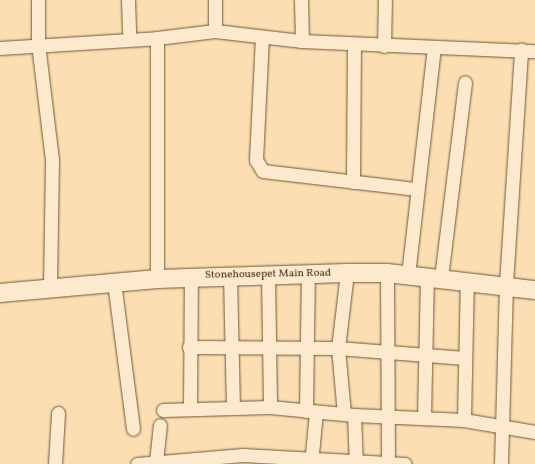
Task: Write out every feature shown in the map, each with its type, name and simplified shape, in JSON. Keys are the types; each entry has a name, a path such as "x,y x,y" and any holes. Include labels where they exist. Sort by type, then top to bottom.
{"main road":[{"name":"Stonehousepet Main Road","path":"0,293 114,282 191,277 347,273 386,273 506,284 535,290"}],"street":[{"path":"38,0 38,44 52,160 50,288"},
{"path":"128,0 129,37"},
{"path":"215,0 215,31"},
{"path":"301,0 302,41"},
{"path":"384,46 385,0"},
{"path":"0,48 129,37 157,38 215,31 354,46 521,48 535,51"},
{"path":"262,37 256,160 263,171 418,189"},
{"path":"157,38 157,279"},
{"path":"353,182 354,46"},
{"path":"408,275 434,47"},
{"path":"501,464 506,284 521,48"},
{"path":"424,418 425,356 434,278 465,82"},
{"path":"347,273 338,348 356,462"},
{"path":"386,273 390,417 388,463"},
{"path":"308,274 311,461"},
{"path":"230,276 233,407"},
{"path":"268,276 267,346 270,407"},
{"path":"190,409 189,347 191,277"},
{"path":"464,420 467,281"},
{"path":"114,282 133,429"},
{"path":"189,347 267,346 338,348 387,350 425,356 465,358"},
{"path":"163,410 270,407 349,415 464,420 535,432"},
{"path":"55,464 58,413"},
{"path":"156,462 160,425"},
{"path":"137,464 243,459 405,464"}]}
